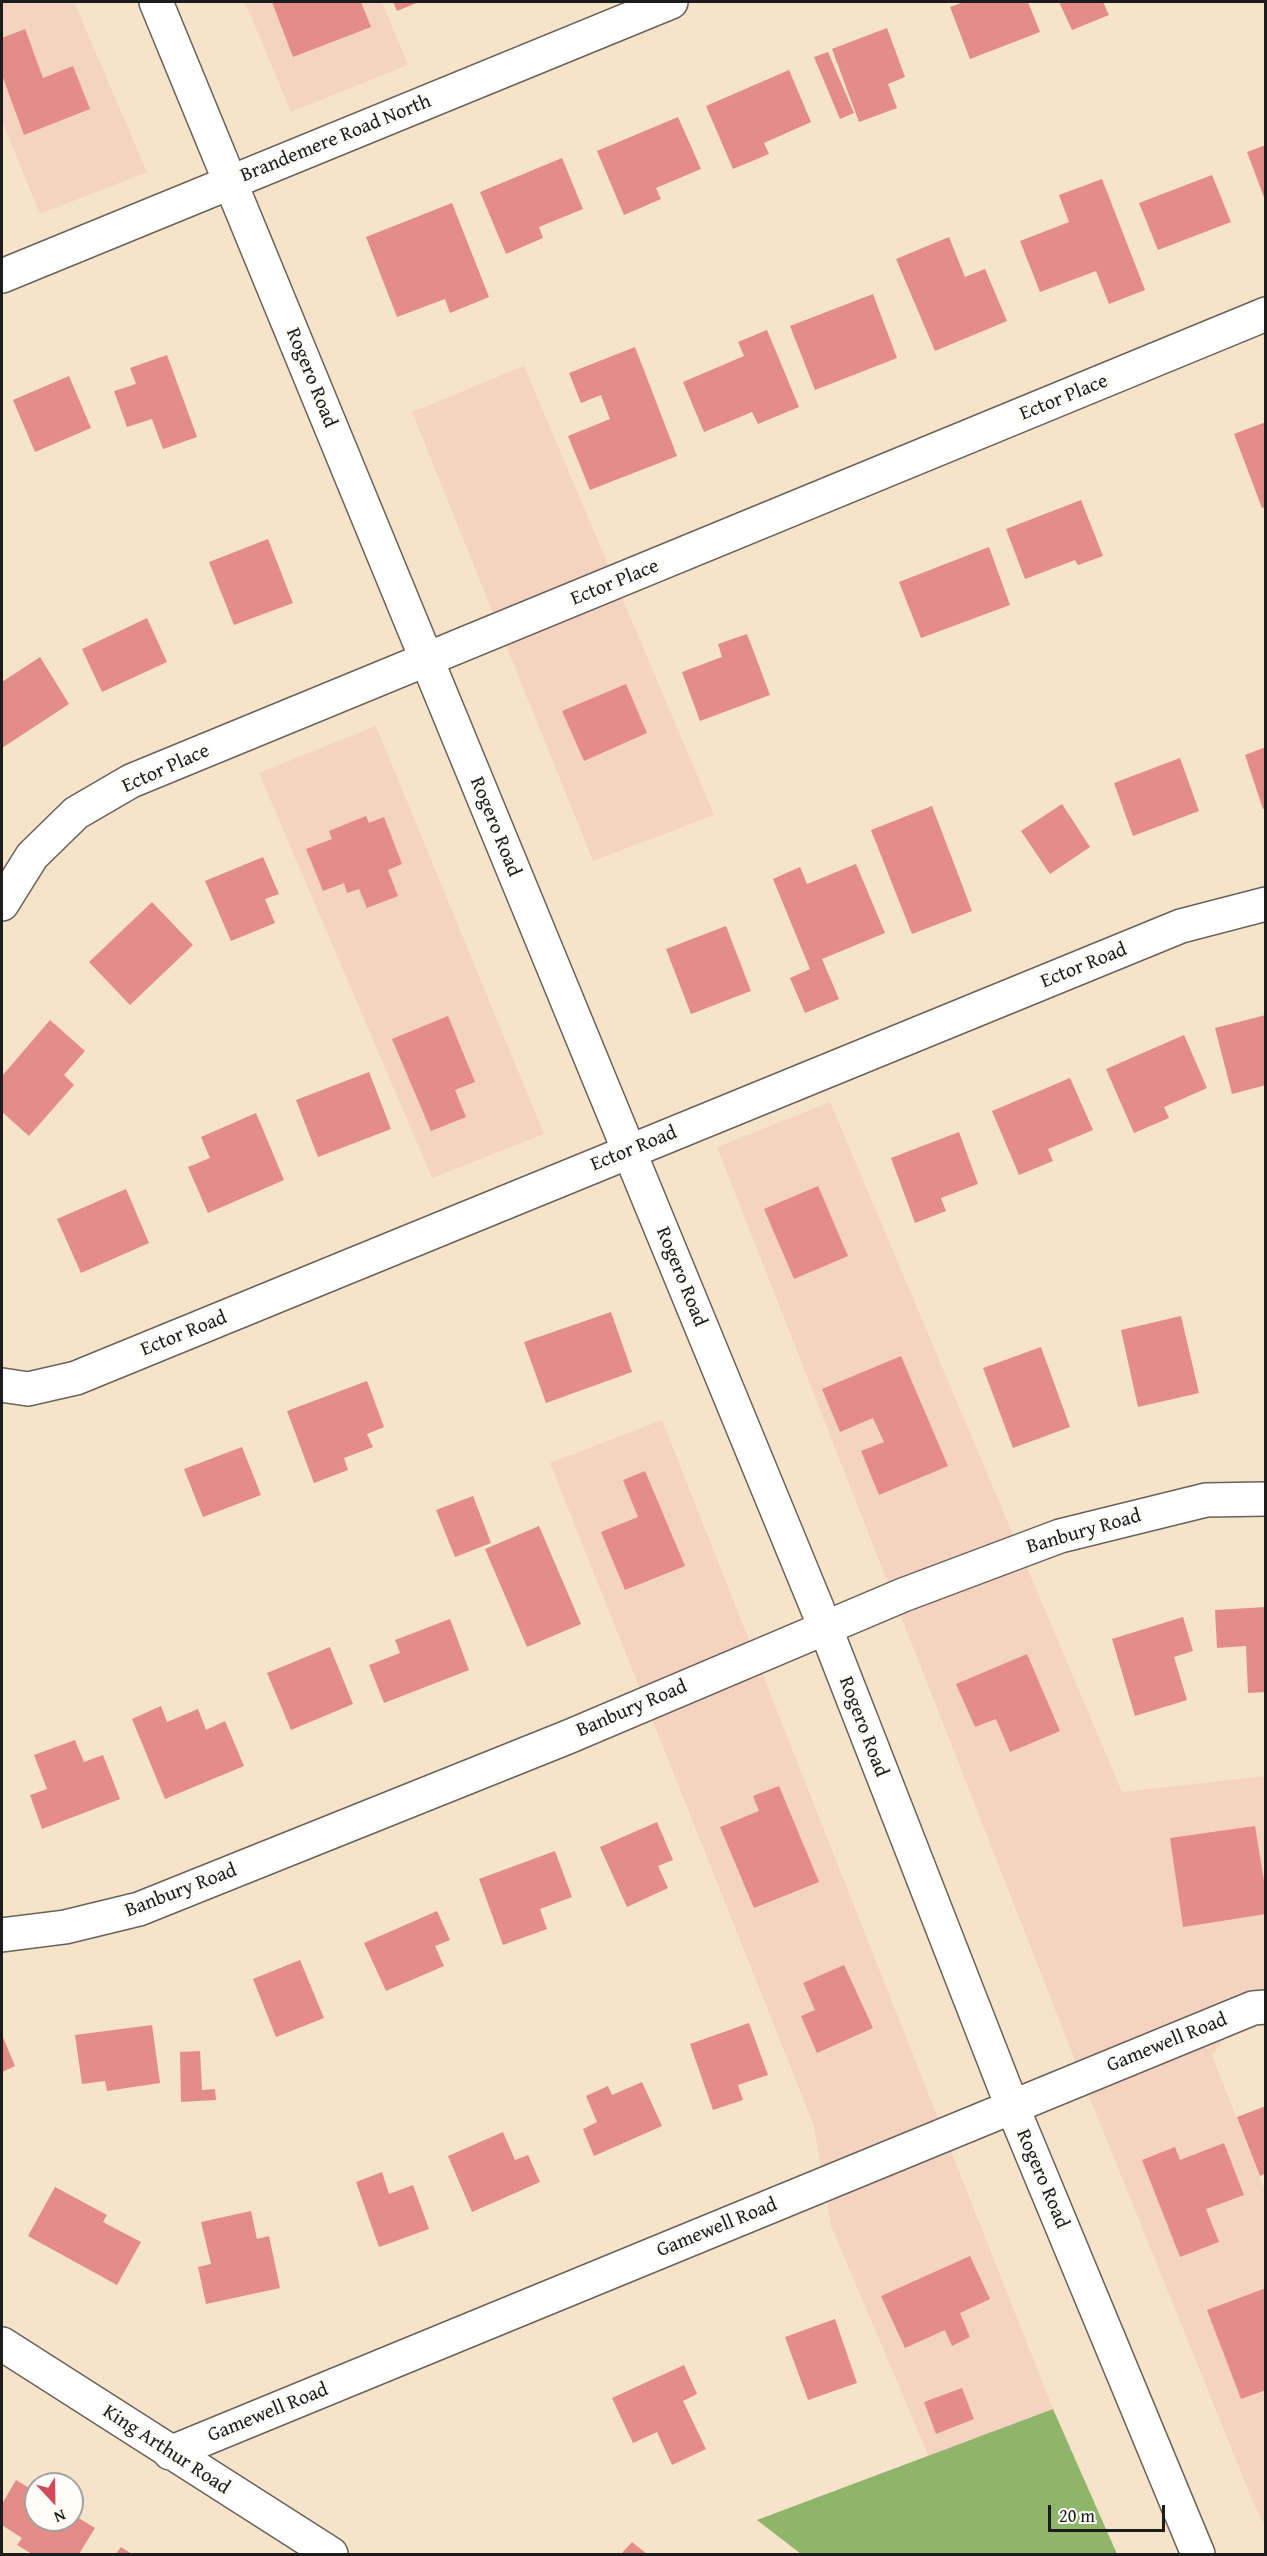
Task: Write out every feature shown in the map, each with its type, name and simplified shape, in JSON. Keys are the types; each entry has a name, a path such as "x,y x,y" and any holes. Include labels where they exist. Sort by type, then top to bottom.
{"street":[{"name":"Rogero Road","path":"156,2 825,1628 1012,2106 1198,2554"},
{"name":"Brandemere Road North","path":"2,276 671,2"},
{"name":"Ector Place","path":"2,904 32,856 76,813 131,782 1266,314"},
{"name":"Ector Road","path":"2,1385 28,1389 76,1378 1181,926 1266,904"},
{"name":"Banbury Road","path":"2,1935 65,1927 139,1909 568,1737 903,1595 1060,1536 1206,1500 1266,1499"},
{"name":"Gamewell Road","path":"170,2453 1012,2106 1253,2008 1266,2007"},
{"name":"King Arthur Road","path":"2,2344 331,2554"}],"shaded area":[{"path":"2,2 74,2 147,172 40,214 2,121"},
{"path":"245,2 382,2 408,65 291,112"},
{"path":"524,366 714,815 593,861 412,412"},
{"path":"376,726 544,1134 432,1178 259,773"},
{"path":"830,1102 1122,1792 1265,1776 1265,1988 1212,2055 1265,2190 1265,2526 1253,2502 1091,2101 717,1147"},
{"path":"662,1420 1053,2409 929,2457 831,2226 814,2126 550,1463"}],"green space":[{"path":"1053,2409 1117,2554 801,2554 757,2520"}],"building":[{"path":"272,2 361,2 371,27 293,57"},
{"path":"393,2 419,2 397,11"},
{"path":"964,2 1028,2 1040,32 970,59 950,7"},
{"path":"1059,2 1103,2 1109,15 1072,30"},
{"path":"887,28 905,77 888,84 897,108 859,122 832,49"},
{"path":"25,29 43,78 73,66 90,109 24,135 2,75 2,38"},
{"path":"828,52 854,113 840,119 814,57"},
{"path":"789,70 811,122 764,143 769,154 733,169 706,106"},
{"path":"678,117 701,169 656,188 661,199 624,215 597,151"},
{"path":"1266,145 1266,200 1265,200 1247,152"},
{"path":"562,158 583,209 539,227 543,238 506,254 480,192"},
{"path":"1212,175 1231,222 1158,250 1139,203"},
{"path":"1102,179 1145,290 1109,304 1096,271 1040,292 1020,241 1069,222 1059,195"},
{"path":"452,203 489,297 450,313 445,299 397,317 366,237"},
{"path":"949,237 965,277 985,269 1007,321 935,351 896,259"},
{"path":"873,294 897,358 815,390 790,326"},
{"path":"767,330 799,407 758,424 752,412 704,432 683,382 744,356 738,342"},
{"path":"635,347 677,456 590,490 568,436 610,419 601,395 581,403 569,373"},
{"path":"167,355 197,437 163,449 152,419 127,427 114,391 136,384 130,368"},
{"path":"69,376 91,428 35,452 13,400"},
{"path":"1266,422 1266,507 1262,508 1234,434"},
{"path":"1081,500 1103,556 1078,565 1075,560 1025,579 1006,529"},
{"path":"268,539 293,603 234,625 209,562"},
{"path":"989,547 1010,605 921,638 899,582"},
{"path":"147,618 167,662 102,692 82,649"},
{"path":"747,634 770,695 700,721 682,672 722,657 718,644"},
{"path":"40,657 69,704 2,748 2,682"},
{"path":"626,684 647,733 584,761 562,711"},
{"path":"1266,747 1266,808 1263,809 1245,755"},
{"path":"1180,758 1199,811 1133,836 1114,783"},
{"path":"1062,804 1090,847 1050,874 1021,831"},
{"path":"932,806 972,911 912,934 871,830"},
{"path":"366,816 369,823 384,817 402,864 388,870 398,896 367,908 359,889 347,893 344,883 323,891 306,849 332,839 329,831"},
{"path":"263,857 279,894 265,899 275,923 231,941 205,881"},
{"path":"856,864 885,933 822,959 839,999 805,1013 790,978 810,969 773,879 800,867 807,884"},
{"path":"152,902 193,945 130,1005 89,962"},
{"path":"726,926 751,991 691,1014 666,949"},
{"path":"1266,1015 1266,1085 1232,1094 1215,1028"},
{"path":"448,1016 475,1082 455,1090 466,1117 431,1131 392,1039"},
{"path":"50,1020 85,1051 64,1075 74,1085 29,1136 2,1112 2,1076"},
{"path":"1184,1035 1207,1088 1164,1107 1169,1118 1134,1133 1106,1069"},
{"path":"369,1072 391,1129 318,1157 296,1100"},
{"path":"1070,1078 1093,1130 1048,1149 1053,1161 1019,1175 992,1111"},
{"path":"256,1113 284,1180 208,1213 188,1167 210,1158 201,1137"},
{"path":"959,1132 978,1184 941,1198 946,1211 915,1223 891,1158"},
{"path":"818,1186 848,1256 794,1279 764,1209"},
{"path":"126,1189 149,1243 81,1273 57,1219"},
{"path":"611,1312 632,1372 546,1403 524,1342"},
{"path":"1181,1316 1199,1393 1138,1407 1121,1330"},
{"path":"1041,1347 1070,1427 1013,1448 983,1368"},
{"path":"901,1356 948,1466 879,1495 861,1451 884,1442 873,1418 840,1432 822,1389"},
{"path":"367,1381 384,1427 367,1434 373,1447 344,1458 348,1470 314,1483 287,1411"},
{"path":"242,1447 261,1495 203,1517 184,1469"},
{"path":"645,1471 685,1566 625,1590 601,1532 638,1517 623,1480"},
{"path":"473,1496 491,1543 455,1557 436,1510"},
{"path":"539,1526 581,1624 527,1647 485,1549"},
{"path":"1266,1607 1266,1692 1248,1693 1246,1646 1217,1648 1215,1610"},
{"path":"1183,1617 1193,1651 1174,1657 1187,1700 1135,1716 1112,1639"},
{"path":"450,1619 469,1670 384,1703 369,1665 400,1653 395,1640"},
{"path":"330,1647 353,1704 291,1730 267,1673"},
{"path":"1027,1654 1060,1731 1010,1752 996,1719 975,1727 956,1684"},
{"path":"161,1706 167,1722 198,1709 206,1730 225,1721 244,1766 165,1799 132,1719"},
{"path":"75,1740 84,1762 103,1755 120,1799 42,1829 30,1795 47,1789 34,1755"},
{"path":"779,1786 819,1882 754,1908 720,1827 759,1811 753,1796"},
{"path":"657,1822 673,1860 658,1866 668,1888 627,1907 600,1847"},
{"path":"1255,1826 1266,1893 1266,1914 1183,1927 1170,1838"},
{"path":"555,1851 572,1897 540,1909 547,1929 503,1945 479,1879"},
{"path":"437,1911 450,1940 435,1946 444,1966 386,1991 364,1943"},
{"path":"300,1960 324,2018 276,2037 253,1979"},
{"path":"844,1965 873,2028 817,2053 801,2016 815,2010 803,1983"},
{"path":"749,2023 768,2075 738,2085 743,2100 713,2110 690,2044"},
{"path":"152,2025 160,2083 107,2091 105,2081 82,2084 75,2035"},
{"path":"2,2035 15,2066 2,2072"},
{"path":"200,2051 202,2090 215,2089 216,2100 181,2102 180,2052"},
{"path":"642,2082 662,2126 594,2156 583,2129 597,2122 586,2096 608,2086 612,2095"},
{"path":"1266,2106 1266,2173 1260,2176 1237,2117"},
{"path":"503,2132 515,2160 528,2155 540,2182 472,2212 448,2156"},
{"path":"1224,2143 1244,2195 1206,2209 1219,2242 1180,2257 1142,2160 1175,2147 1180,2160"},
{"path":"382,2172 389,2194 413,2185 429,2229 379,2247 356,2182"},
{"path":"55,2187 107,2215 103,2222 141,2242 117,2285 28,2236"},
{"path":"251,2211 257,2239 269,2236 280,2288 206,2304 198,2267 211,2264 201,2222"},
{"path":"970,2256 990,2299 960,2313 970,2337 952,2346 945,2330 905,2348 881,2296"},
{"path":"1266,2288 1266,2390 1241,2399 1207,2310"},
{"path":"835,2319 857,2383 808,2400 785,2337"},
{"path":"684,2365 697,2394 683,2401 706,2449 672,2465 657,2432 633,2443 612,2398"},
{"path":"962,2388 974,2419 936,2434 924,2402"},
{"path":"16,2480 24,2485 24,2532 84,2532 84,2521 95,2528 79,2554 32,2554 17,2545 22,2538 2,2525 2,2504"},
{"path":"632,2542 647,2554 621,2554"},
{"path":"121,2547 132,2554 116,2554"}]}
